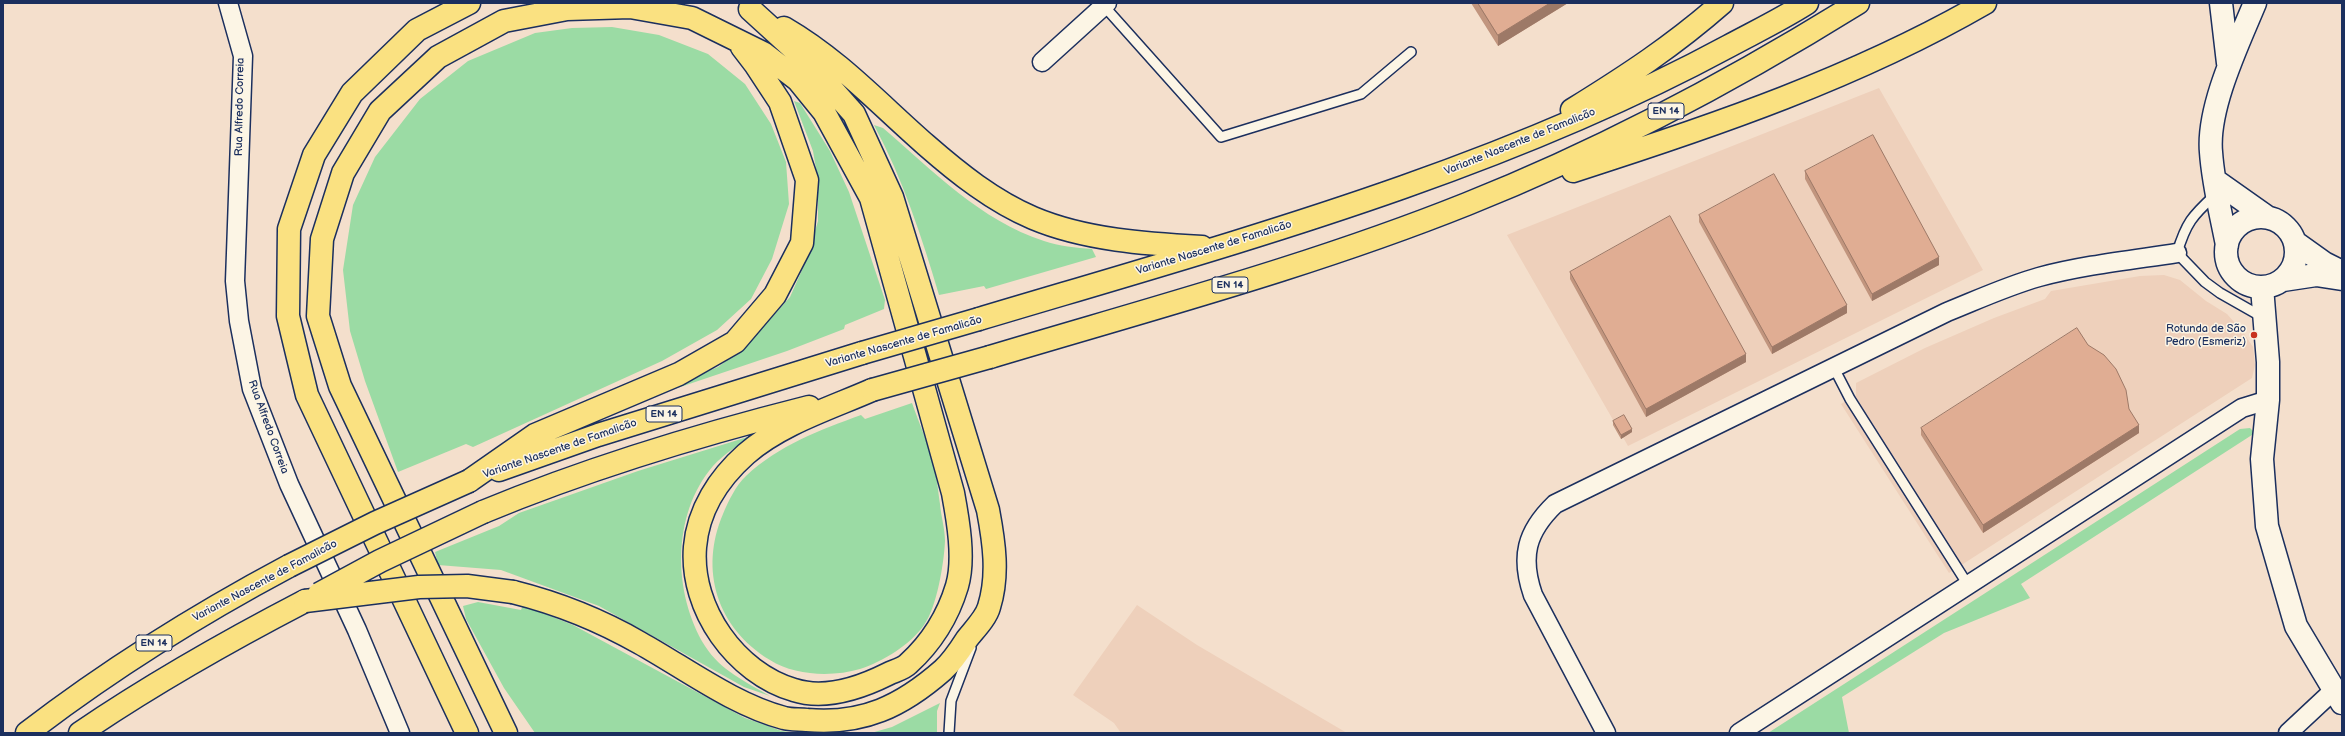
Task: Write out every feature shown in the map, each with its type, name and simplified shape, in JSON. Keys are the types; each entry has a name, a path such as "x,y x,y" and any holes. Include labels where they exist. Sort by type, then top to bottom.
{"highway":[{"path":"467,733 307,395 288,316 289,229 314,155 352,93 417,30 469,3"},
{"path":"1512,146 1646,64 1681,38 1722,3"},
{"name":"Variante Nascente de Famalicão","path":"27,733 68,702 150,645 227,599 375,523 469,482 598,435 862,353 1219,247 1411,184 1512,146 1612,105 1673,75 1807,3"},
{"name":"EN 14","path":"80,733 173,673 246,631 380,561 483,512 543,487 692,438 990,357 1324,255 1467,204 1551,169 1704,92 1858,3"},
{"path":"1467,204 1714,123 1806,88 1884,56 1985,3"},
{"path":"743,6 814,45 926,145 978,187 1033,218 1086,234 1147,244 1219,247"},
{"path":"305,601 419,587 467,586 513,592 547,601 589,618 638,642 723,691 753,706 785,718 820,721 857,719 892,707 920,691 949,664 989,609 994,581 994,546 988,510 892,197 854,114 807,61 743,6"},
{"path":"506,733 340,386 318,316 322,239 343,173 380,111 438,57 504,21 567,9 630,7 692,18 763,53 798,80 824,112 872,198 953,493 960,539 958,585 940,627 907,665 867,685 829,694 795,691 758,674 731,650 710,617 698,582 695,547 704,509 723,477 747,453 793,424 872,390"},
{"path":"469,482 535,435 679,374 735,342 775,295 802,243 807,180 780,102 755,64 735,39"}],"street":[{"name":"Rua Alfredo Correia","path":"228,3 243,56 236,281 239,321 252,389 289,484 357,630 400,733"},
{"path":"2221,3 2228,68"},
{"path":"2255,3 2228,68 2213,117 2210,151 2227,245 2226,258 2231,269 2239,279 2249,285 2262,287 2273,285 2283,280 2316,275 2342,279"},
{"path":"1042,62 1105,4"},
{"path":"2217,187 2285,226 2296,243 2324,263 2342,272"},
{"path":"2227,245 2232,233 2241,223 2254,217 2267,217"},
{"path":"2283,280 2292,269 2296,256 2296,243"},
{"path":"1606,733 1533,595 1527,577 1526,553 1532,533 1541,517 1555,504 1572,494 1948,312 1993,293 2038,277 2084,267 2177,253"},
{"path":"2262,287 2268,362 2268,400 2262,459 2267,526 2296,626 2338,697 2288,733"},
{"path":"1740,733 2242,408 2268,400"}],"lane":[{"path":"1105,4 1221,137 1361,94 1411,52"},
{"path":"2217,187 2184,229 2177,253 2204,282 2257,314"},
{"path":"1834,368 1850,399 1968,585"},
{"path":"949,733 952,701 961,671 989,609"}],"shaded area":[{"path":"1879,88 1983,270 1628,446 1507,235"},
{"path":"2164,275 2180,280 2206,301 2227,314 2243,332 2253,347 2255,365 2252,378 1949,573 1841,404 1856,395 1856,383 1925,348 1994,318 2045,299 2051,291 2140,276"},
{"path":"1137,605 1197,645 1347,733 1121,733 1114,723 1073,695"}],"green space":[{"path":"612,27 659,35 708,54 745,84 771,124 786,162 789,204 772,259 751,299 717,330 662,361 473,447 466,444 398,472 365,381 350,331 343,270 353,205 375,157 420,99 468,61 535,33 572,28"},
{"path":"794,101 800,103 830,151 849,192 885,300 884,309 845,325 844,329 787,351 627,405 718,367 747,345 790,297 806,261 818,221 818,180 813,151"},
{"path":"874,125 883,128 958,193 999,221 1044,241 1092,249 1096,257 986,289 984,286 939,295 919,230 903,187"},
{"path":"912,403 929,448 934,468 945,536 939,584 929,617 918,632 896,652 869,666 849,672 814,674 791,669 770,660 752,647 737,632 726,615 718,596 713,576 713,556 716,535 730,499 746,476 759,465 786,447 830,426 861,415 865,419"},
{"path":"2250,428 2255,433 2021,584 2030,598 1944,633 1842,697 1849,733 1768,733 2240,429"},
{"path":"754,435 722,457 713,466 699,486 690,507 684,531 681,555 682,579 687,603 694,625 711,654 734,675 770,696 744,687 599,606 501,570 438,565 435,552 499,526 519,513 638,471"},
{"path":"478,602 521,610 523,605 573,625 745,718 782,731 798,733 535,733 504,688 466,619 463,606"},
{"path":"940,703 937,711 937,733 871,733 892,727"}],"building":[{"path":"1478,3 1550,3 1498,35"},
{"path":"1873,135 1939,257 1872,294 1805,171"},
{"path":"1774,174 1847,305 1772,347 1699,215"},
{"path":"1670,216 1746,354 1646,409 1570,272"},
{"path":"2077,328 2088,345 2104,355 2116,369 2126,390 2129,409 2139,425 1983,525 1921,428"},
{"path":"1624,415 1632,429 1621,435 1613,421"}],"place":[{"name":"Rotunda de São Pedro (Esmeriz)","path":"2254,335"}]}
